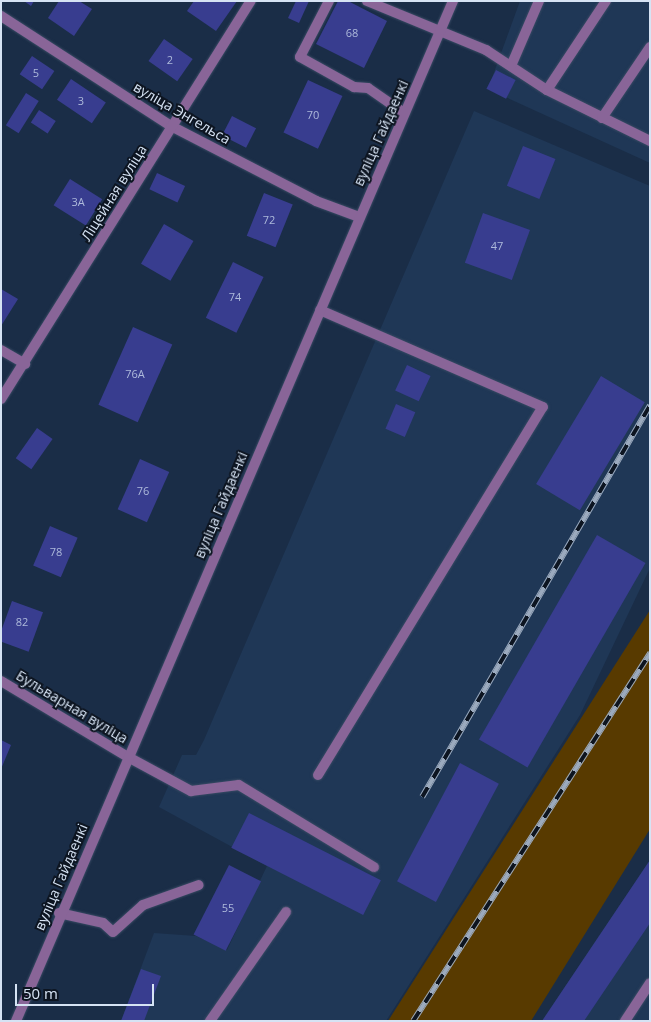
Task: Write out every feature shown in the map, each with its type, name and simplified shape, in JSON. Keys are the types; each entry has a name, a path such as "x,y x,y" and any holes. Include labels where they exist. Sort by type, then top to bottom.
{"street":[{"name":"Ліцейная вуліца","path":"1,399 25,364 171,126 251,1"},
{"path":"329,1 300,57 354,87 368,88 404,113"},
{"path":"367,1 441,30 511,66 547,90 650,141"},
{"name":"вуліца Гайдаенкі","path":"16,1021 59,913 453,1"},
{"path":"511,66 539,1"},
{"path":"547,90 606,1"},
{"name":"вуліца Энгельса","path":"1,16 171,126 316,201 359,218"},
{"path":"602,118 650,47"},
{"path":"318,775 543,407 320,310"},
{"path":"1,350 25,364"},
{"name":"Бульварная вуліца","path":"1,681 128,757 191,791 239,784 374,867"},
{"path":"59,913 103,924 113,932 143,905 199,885"},
{"path":"210,1021 286,912"},
{"path":"625,1021 650,984"}],"shaded area":[{"path":"520,1 650,1 650,163 488,89"},
{"path":"474,111 650,186 650,568 580,715 386,1021 121,1021 154,933 196,936 227,950 267,866 159,807 182,755 196,755 204,740"},
{"path":"650,610 650,829 531,1021 388,1021"},
{"path":"650,860 650,1021 542,1021"}],"building":[{"path":"24,1 34,1 31,6"},
{"path":"59,1 79,1 92,9 74,36 48,18"},
{"path":"194,1 237,1 216,31 187,11"},
{"path":"296,1 309,1 299,23 288,18"},
{"path":"338,1 348,1 387,21 364,68 316,44"},
{"path":"164,39 193,59 177,81 149,61"},
{"path":"32,56 54,71 42,89 20,74"},
{"path":"496,70 516,80 506,99 486,89"},
{"path":"71,79 106,102 92,123 57,100"},
{"path":"308,80 342,96 318,149 283,133"},
{"path":"26,93 39,101 19,133 6,125"},
{"path":"39,110 56,121 48,133 31,123"},
{"path":"232,116 256,128 246,148 222,136"},
{"path":"523,146 555,159 539,199 507,186"},
{"path":"157,173 185,186 177,202 149,189"},
{"path":"70,179 102,199 86,225 54,205"},
{"path":"264,193 293,205 276,247 247,236"},
{"path":"483,213 530,230 512,280 465,263"},
{"path":"164,224 193,241 170,281 141,264"},
{"path":"233,262 264,277 236,333 206,318"},
{"path":"1,289 18,299 1,326"},
{"path":"133,327 172,344 138,422 98,405"},
{"path":"407,365 431,376 419,401 395,390"},
{"path":"601,376 645,402 580,510 536,484"},
{"path":"396,404 415,412 405,437 385,429"},
{"path":"37,428 53,439 31,469 16,458"},
{"path":"140,459 169,472 147,522 118,509"},
{"path":"50,526 78,538 61,577 33,566"},
{"path":"597,535 645,563 527,767 479,739"},
{"path":"12,601 43,612 29,652 1,642 1,631"},
{"path":"1,740 11,745 1,769"},
{"path":"460,763 499,784 436,902 397,881"},
{"path":"249,813 381,880 363,915 231,848"},
{"path":"650,860 650,923 584,1021 542,1021"},
{"path":"229,865 261,881 226,951 194,934"},
{"path":"141,969 161,976 144,1021 121,1021"}],"railway":[{"path":"422,797 650,405"},
{"path":"413,1021 650,653"}]}
